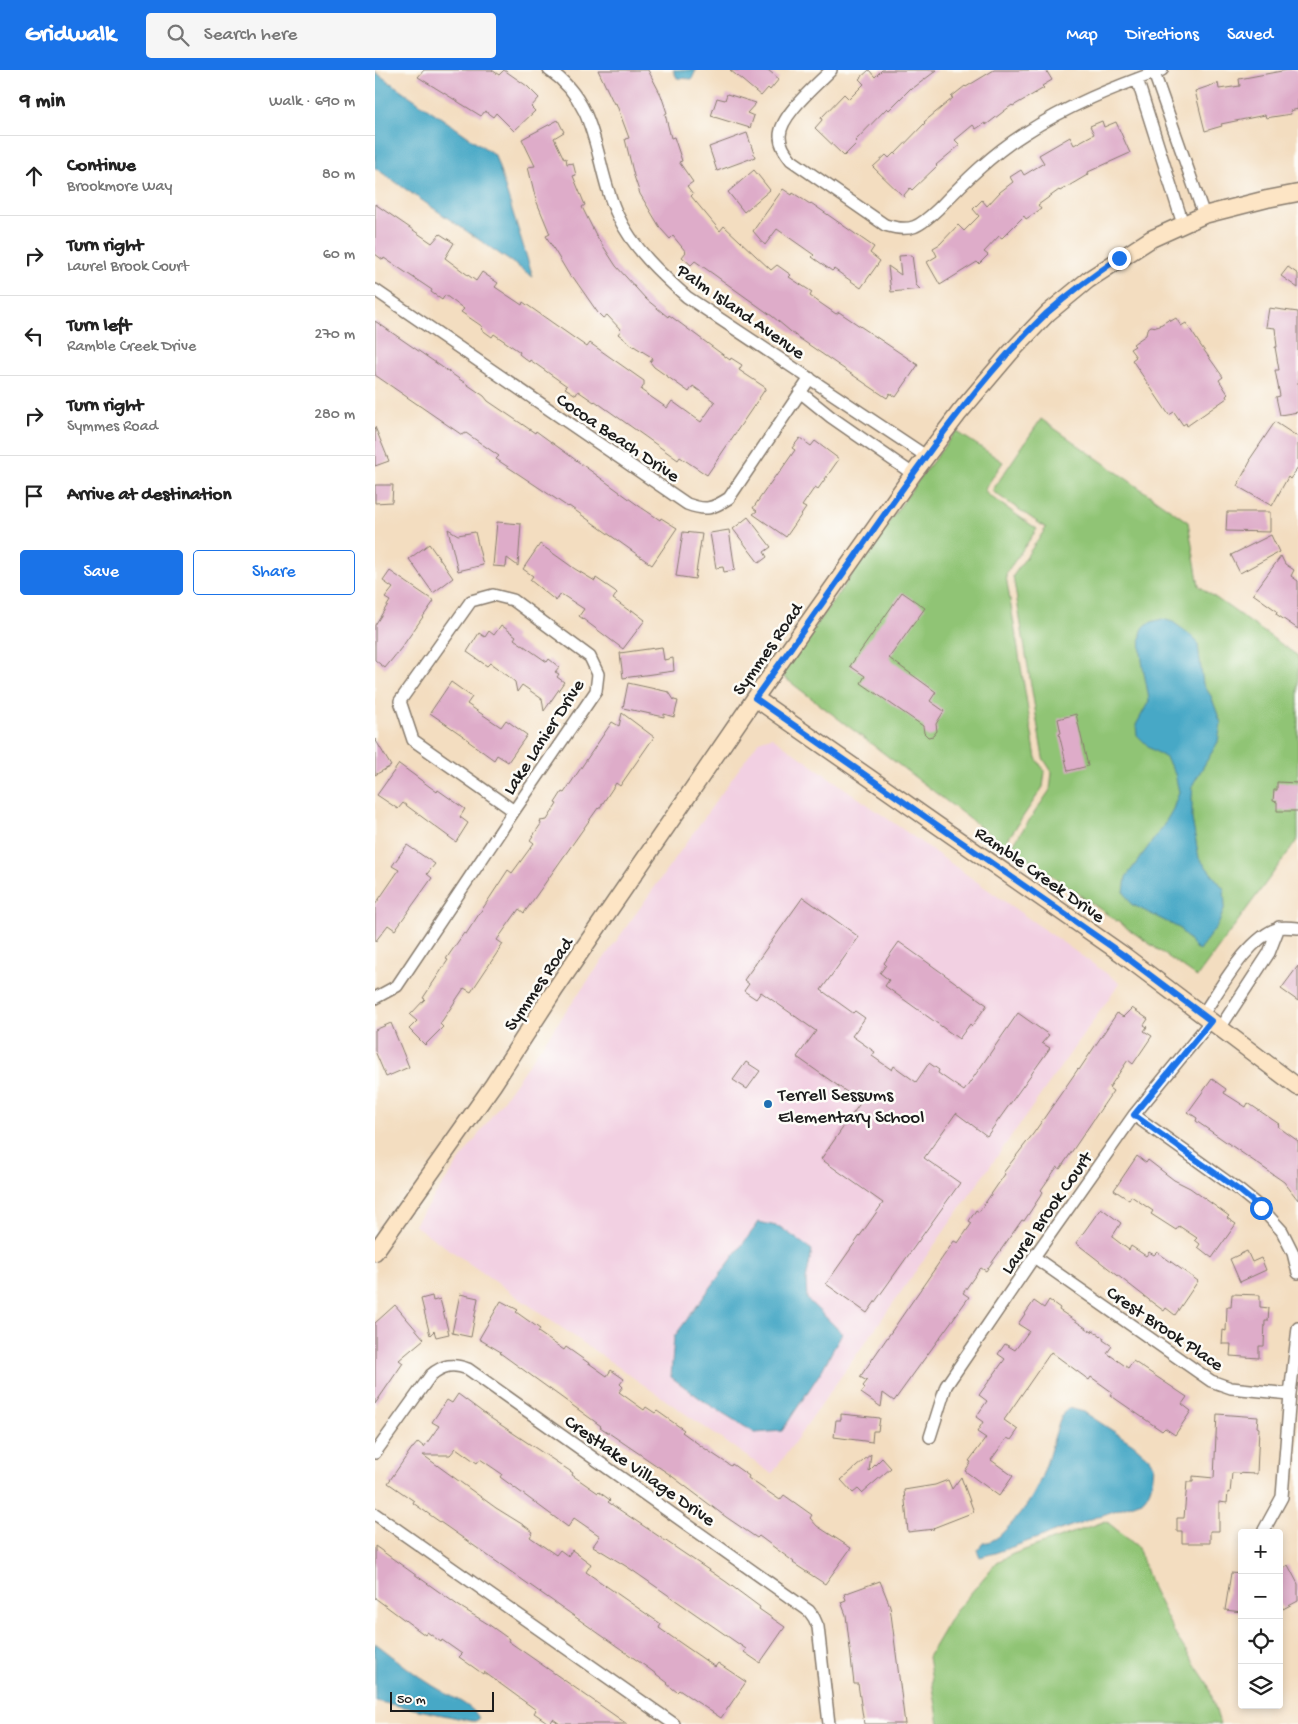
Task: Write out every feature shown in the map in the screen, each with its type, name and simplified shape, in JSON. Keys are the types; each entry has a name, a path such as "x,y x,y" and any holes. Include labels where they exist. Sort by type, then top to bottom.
{"street":[{"name":"Palm Island Avenue","path":"549,70 573,94 583,108 593,130 602,173 618,217 639,250 663,276 687,297 926,456"},
{"path":"831,70 788,116 781,128 779,138 784,150 791,160 877,220 899,230 914,228 927,220 988,161 1023,134 1072,106 1148,74"},
{"path":"1148,74 1204,215"},
{"path":"1148,74 1183,224"},
{"name":"Symmes Road","path":"375,1252 493,1085 562,980 755,698 913,474 1010,353 1048,313 1088,280 1119,258 1151,239 1204,215 1298,193"},
{"name":"Cocoa Beach Drive","path":"375,290 687,504 702,509 716,506 729,498 809,378"},
{"path":"800,392 842,425 913,474"},
{"path":"842,425 853,408"},
{"name":"Lake Lanier Drive","path":"375,998 397,986 596,691 598,674 590,657 513,600 493,595 471,601 401,701 413,740 514,811"},
{"name":"Ramble Creek Drive","path":"755,698 1122,954 1298,1087"},
{"path":"1279,927 1298,928"},
{"name":"Laurel Brook Court","path":"1211,1021 1251,945 1279,927"},
{"name":"Laurel Brook Court","path":"930,1437 946,1386 1034,1256 1134,1115 1269,953 1279,927"},
{"path":"1134,1115 1261,1208 1281,1231 1293,1253 1298,1273"},
{"name":"Crest Brook Place","path":"1034,1256 1211,1381 1231,1388 1290,1394"},
{"path":"1265,1529 1282,1497 1290,1394 1298,1328"},
{"name":"Crestlake Village Drive","path":"375,1452 431,1375 439,1369 449,1366 459,1365 468,1369 809,1611 818,1627 829,1724"},
{"path":"375,1514 673,1724"}],"shaded area":[{"name":"Terrell Sessums Elementary School","path":"772,737 1120,983 772,1474 414,1225 758,742"}],"green space":[{"path":"1041,419 1188,522 1199,586 1298,656 1298,839 1197,977 1011,847 1050,790 1052,772 1043,758 1013,576 1046,528 992,491"},
{"path":"956,431 1003,462 986,487 987,494 1037,529 1006,576 1036,758 1045,772 1043,787 1004,845 781,675 920,478"},
{"path":"1106,1521 1138,1547 1152,1588 1176,1636 1208,1684 1220,1724 939,1724 928,1657 954,1613 997,1562 1013,1554"}],"water":[{"path":"673,70 696,70 692,79 677,78"},
{"path":"375,72 495,155 533,277 375,168"},
{"path":"1162,619 1173,622 1192,636 1198,645 1203,684 1211,696 1221,723 1218,742 1193,784 1192,819 1199,858 1224,889 1225,906 1219,923 1199,950 1195,948 1179,928 1131,904 1124,892 1126,877 1162,828 1173,809 1179,792 1175,774 1166,758 1150,748 1137,735 1136,725 1149,701 1141,652 1141,633 1148,624"},
{"path":"759,1222 780,1227 812,1250 806,1280 807,1299 842,1333 822,1370 782,1431 755,1433 705,1402 671,1377 674,1337"},
{"path":"1069,1408 1084,1412 1133,1444 1148,1457 1154,1465 1148,1493 1142,1501 980,1557 977,1550 983,1543 996,1539 1001,1534 1020,1514 1034,1493 1060,1420 1063,1413"},
{"path":"375,1643 433,1686 469,1707 479,1719 472,1721 375,1701"}],"building":[{"path":"424,70 492,70 499,75 504,70 527,86 539,98 531,107 535,111 514,131 496,113 493,117 485,111 481,116 418,77"},
{"path":"598,70 648,70 661,95 667,113 665,114 671,138 674,137 682,161 679,162 693,182 687,186 693,194 691,196 720,231 724,226 771,270 777,265 791,275 789,277 812,292 810,296 836,314 839,312 918,365 896,397 890,393 887,398 796,336 772,316 695,261 691,265 682,257 686,252 673,236 670,239 661,229 640,194 625,139 629,138 616,103 614,104"},
{"path":"730,70 768,70 779,79 770,90 768,88 761,96"},
{"path":"869,70 875,77 882,70 937,70 911,88 889,110 887,108 855,141 857,143 844,156 815,128 822,120 821,118 844,94 849,99 864,84 859,79"},
{"path":"994,70 1046,70 1052,80 1042,86 1044,88 1012,105 986,125 985,123 976,129 973,125 955,140 960,145 936,165 912,190 910,188 904,195 905,198 873,167 886,155 889,158 895,154 924,122 953,98 951,97 965,86"},
{"path":"1287,70 1298,70 1298,109 1290,111 1291,114 1266,118 1265,115 1221,124 1222,126 1205,131 1195,91 1218,83 1219,89 1240,86 1239,79"},
{"path":"727,94 756,103 747,113 754,116 750,128 711,116 717,98 725,100"},
{"path":"558,120 564,132 554,138 564,159 566,158 567,164 573,163 576,175 573,176 585,205 582,207 596,235 616,266 646,299 668,317 669,315 730,360 731,358 742,365 739,370 766,388 707,475 680,457 678,460 595,401 578,391 576,395 565,388 567,386 530,360 529,362 519,354 520,352 494,334 492,337 481,329 483,327 461,312 464,309 445,295 442,300 431,292 432,290 375,254 375,204 432,243 440,234 454,243 445,258 476,281 482,272 498,283 495,287 522,305 523,302 587,347 590,343 644,381 641,390 667,408 672,401 701,422 715,402 693,386 689,392 654,367 650,362 653,358 618,334 621,330 607,315 603,318 598,313 573,277 571,278 546,236 550,234 536,200 528,167 535,166 522,139"},
{"path":"1102,121 1104,127 1116,122 1130,153 1088,172 1089,174 1059,190 1038,205 1041,209 1026,219 1024,216 1002,238 999,236 984,252 988,255 979,264 977,262 940,285 927,262 937,256 933,248 940,244 958,225 964,231 979,216 973,209 982,200 987,206 1013,182 1010,177 1021,170 1024,175 1044,163 1039,155 1070,137 1074,145 1094,134 1090,126"},
{"path":"747,133 755,157 717,171 709,147"},
{"path":"754,170 770,190 744,212 728,192"},
{"path":"783,189 811,203 874,247 870,253 880,261 861,288 834,269 832,271 812,257 814,255 777,229 765,245 753,231"},
{"path":"912,255 916,285 920,289 891,292 888,266 901,275 899,256"},
{"path":"1288,267 1298,274 1298,288 1281,276"},
{"path":"1269,308 1298,312 1298,412 1280,415 1276,397 1280,396 1275,370 1279,370 1275,347 1277,347 1275,328 1266,327"},
{"path":"1176,318 1181,326 1186,323 1223,377 1219,380 1228,394 1227,398 1187,426 1186,423 1183,425 1174,412 1169,415 1132,360 1136,357 1130,349 1135,346 1133,344 1146,335 1147,329 1151,326 1157,327 1170,319 1171,321"},
{"path":"375,321 484,396 488,401 535,433 536,431 639,506 660,520 661,518 677,528 652,565 569,506 496,459 499,456 466,433 462,435 375,375"},
{"path":"1275,422 1298,437 1298,468 1290,479 1288,477 1272,506 1237,486 1250,459"},
{"path":"375,427 389,461 375,466"},
{"path":"800,438 811,446 815,441 839,459 818,489 815,487 802,506 806,508 786,537 753,514 757,511 753,508 795,450 792,448"},
{"path":"375,485 393,485 392,502 375,503"},
{"path":"1227,512 1270,512 1270,532 1226,531"},
{"path":"748,517 771,547 764,552 767,557 759,563 733,529"},
{"path":"497,522 521,524 518,566 507,558 506,567 493,566"},
{"path":"448,529 458,535 475,532 483,565 458,571"},
{"path":"729,530 735,570 724,572 723,567 716,568 710,533"},
{"path":"683,532 702,534 695,579 676,576"},
{"path":"1271,535 1279,552 1240,573 1231,555"},
{"path":"429,544 453,578 433,593 409,559"},
{"path":"540,544 575,569 595,581 596,578 615,591 617,593 613,599 645,620 623,649 579,616 584,609 561,594 556,601 530,580 533,576 523,569"},
{"path":"1281,556 1285,564 1294,570 1291,576 1298,581 1298,629 1276,614 1277,611 1253,594"},
{"path":"390,571 434,601 385,668 375,660 375,625 390,601 385,598 393,588 383,581"},
{"path":"902,592 925,608 889,658 936,692 930,701 944,711 936,724 937,731 933,736 928,737 924,733 923,726 861,683 865,676 850,666"},
{"path":"501,625 516,636 514,639 547,662 549,659 559,667 555,672 559,674 557,677 564,682 544,711 542,699 522,685 517,692 515,682 508,676 490,663 487,666 467,652 479,633 485,637 489,631 494,635"},
{"path":"662,647 664,660 673,658 674,671 623,678 620,653"},
{"path":"451,682 472,697 467,704 501,727 506,720 527,735 508,762 497,755 494,760 430,713"},
{"path":"628,683 669,692 674,700 678,701 674,717 664,714 664,717 623,708"},
{"path":"622,713 654,737 620,786 616,783 524,913 519,909 497,940 503,944 471,992 464,988 440,1024 443,1027 425,1045 409,1029 417,1021 410,1015 425,999 423,998 448,960 446,959 464,933 466,934 508,870 512,873 534,843 530,840 541,824 540,821 547,820 562,792 564,793 612,722 619,726"},
{"path":"1076,714 1088,766 1068,771 1059,734 1061,733 1058,719"},
{"path":"375,739 391,766 375,775"},
{"path":"399,764 437,792 438,790 465,809 460,817 468,823 456,842 403,803 398,809 377,795"},
{"path":"1277,782 1298,783 1298,811 1277,811 1277,802 1273,801 1274,790 1277,790"},
{"path":"407,845 435,864 427,874 432,878 395,930 388,925 375,942 375,905 399,870 392,866"},
{"path":"803,897 859,937 821,990 853,1013 855,1011 865,1018 852,1036 875,1052 872,1056 892,1070 894,1066 916,1082 929,1063 939,1070 938,1073 964,1091 1018,1013 1049,1035 1042,1043 1050,1048 987,1136 956,1113 924,1158 960,1183 867,1313 826,1284 883,1203 821,1159 861,1102 797,1057 816,1031 761,992 756,999 744,991 749,984 744,980"},
{"path":"899,942 987,1005 972,1026 970,1024 959,1039 885,986 889,980 880,973 886,965 884,963"},
{"path":"1298,966 1298,1001 1281,989"},
{"path":"1132,1008 1148,1019 1144,1025 1147,1027 1144,1031 1152,1036 1133,1064 1128,1060 1109,1088 1113,1091 1060,1169 1057,1167 1041,1190 1043,1192 1024,1221 1022,1220 986,1271 981,1268 979,1270 963,1293 969,1297 894,1401 883,1393 881,1407 861,1393 867,1381 860,1377 954,1241 958,1243 972,1223 969,1221 976,1210 979,1212 1005,1174 1003,1173 1079,1070 1117,1013 1123,1017"},
{"path":"391,1023 409,1067 386,1077 375,1051 375,1030"},
{"path":"746,1062 760,1071 747,1089 733,1080"},
{"path":"1212,1079 1226,1089 1224,1093 1246,1107 1248,1103 1279,1124 1277,1126 1298,1141 1298,1200 1284,1182 1196,1121 1197,1118 1188,1112"},
{"path":"1137,1156 1146,1163 1148,1160 1174,1180 1190,1188 1229,1216 1227,1218 1236,1224 1212,1258 1198,1247 1200,1244 1195,1240 1197,1238 1179,1226 1176,1230 1151,1214 1153,1211 1131,1196 1129,1200 1114,1190"},
{"path":"1101,1208 1121,1223 1112,1237 1129,1250 1131,1246 1146,1256 1149,1252 1154,1255 1157,1252 1198,1281 1175,1315 1166,1308 1164,1311 1153,1303 1076,1243"},
{"path":"1247,1251 1252,1262 1261,1258 1266,1270 1240,1282 1230,1259"},
{"path":"460,1294 478,1298 471,1337 452,1333"},
{"path":"1232,1294 1260,1295 1260,1307 1269,1308 1268,1321 1265,1321 1264,1346 1259,1346 1259,1358 1230,1356 1231,1344 1222,1344 1223,1330 1226,1331 1227,1307 1231,1307"},
{"path":"432,1296 433,1301 440,1299 449,1334 436,1337 434,1331 430,1335 421,1299"},
{"path":"1049,1300 1060,1308 1059,1310 1104,1338 1103,1340 1112,1346 1107,1353 1128,1368 1133,1361 1187,1397 1182,1404 1191,1411 1175,1435 1165,1428 1162,1431 1110,1395 1112,1392 1091,1377 1089,1380 1051,1352 1004,1420 1018,1430 1011,1440 1007,1438 991,1460 1013,1476 999,1496 965,1471 971,1462 969,1461 986,1438 977,1432 983,1422 976,1417 987,1401 979,1395 1005,1359 998,1354 1005,1344 1015,1350 1029,1331 1018,1324 1034,1301 1044,1308"},
{"path":"501,1301 518,1310 516,1312 540,1329 538,1332 564,1350 566,1347 607,1376 611,1370 624,1379 620,1384 623,1387 619,1392 644,1410 646,1407 655,1413 657,1411 684,1430 682,1432 704,1448 731,1466 732,1464 749,1476 748,1478 780,1500 784,1495 812,1515 810,1518 817,1526 851,1548 825,1584 793,1563 759,1536 757,1538 726,1517 669,1474 600,1427 501,1352 479,1339"},
{"path":"395,1305 424,1339 399,1360 403,1363 375,1404 375,1323"},
{"path":"458,1394 573,1473 572,1475 610,1500 608,1502 725,1581 760,1607 759,1609 785,1627 760,1663 744,1652 746,1649 629,1568 593,1546 600,1536 574,1518 568,1527 500,1477 502,1474 480,1459 477,1463 456,1448 450,1455 423,1455 496,1508 533,1532 530,1537 556,1555 560,1550 568,1556 572,1550 591,1564 586,1572 661,1624 659,1628 715,1667 718,1663 746,1682 721,1718 679,1690 677,1692 648,1668 413,1503 414,1501 388,1483 418,1442 424,1447 439,1426 432,1422 447,1400 452,1403"},
{"path":"841,1414 880,1418 878,1431 873,1431 872,1442 834,1437 836,1420 841,1420"},
{"path":"1217,1414 1258,1417 1257,1474 1232,1473 1227,1503 1219,1502 1219,1531 1210,1531 1210,1543 1182,1543 1182,1531 1177,1531 1177,1518 1184,1518 1187,1482 1193,1482 1193,1476 1214,1478"},
{"path":"871,1454 869,1471 882,1458 891,1468 862,1493 858,1489 853,1493 841,1480"},
{"path":"961,1477 974,1512 934,1529 908,1532 904,1490 935,1485 948,1480 952,1489"},
{"path":"375,1546 627,1724 560,1724 553,1719 550,1724 534,1713 536,1710 484,1672 483,1674 459,1657 462,1654 427,1632 425,1635 375,1598"},
{"path":"1288,1565 1298,1584 1298,1601 1283,1609 1283,1574 1283,1568"},
{"path":"1231,1573 1238,1574 1238,1612 1225,1610"},
{"path":"880,1581 890,1606 905,1724 864,1724 858,1684 854,1684 846,1615 841,1602 846,1600 844,1594"}],"place":[{"name":"Terrell Sessums Elementary School","path":"768,1104"}],"route":[{"path":"1119,258 1088,280 1048,313 1010,353 971,399 926,456 755,698 1122,954 1211,1021 1134,1115 1261,1208"}]}
